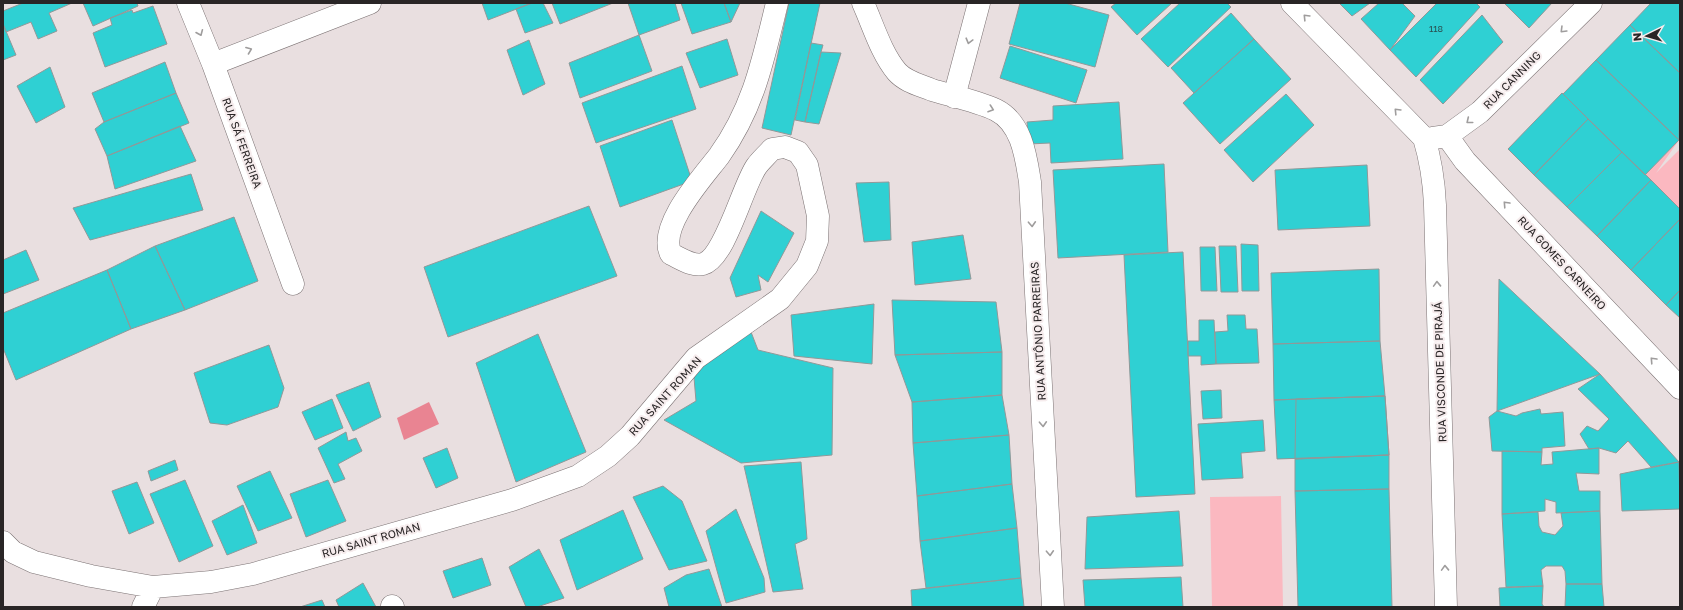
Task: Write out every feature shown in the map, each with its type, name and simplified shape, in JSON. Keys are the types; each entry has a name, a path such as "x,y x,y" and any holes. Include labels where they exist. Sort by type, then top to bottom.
{"street":[{"name":"RUA SÁ FERREIRA","path":"188,3 213,64 293,284"},
{"path":"213,64 370,3"},
{"name":"RUA SAINT ROMAN","path":"3,542 12,552 34,562 91,576 153,587 211,582 253,574 512,500 578,476 608,456 630,436 696,358 780,299 807,266 816,241 818,216 807,165 798,152 785,148 772,149 756,167 737,211 712,260 701,265 687,262 671,254 668,245 670,231 676,216 730,140 749,106 762,68 777,3"},
{"path":"863,3 887,56 898,72 912,83 954,97 979,3"},
{"path":"1292,3 1424,138 1448,136"},
{"name":"RUA CANNING","path":"1448,136 1480,112 1590,3"},
{"name":"RUA ANTÔNIO PARREIRAS","path":"954,97 997,110 1011,122 1020,138 1026,159 1030,182 1053,607"},
{"name":"RUA GOMES CARNEIRO","path":"1448,136 1464,161 1680,388"},
{"name":"RUA VISCONDE DE PIRAJÁ","path":"1424,138 1433,175 1435,205 1446,607"},
{"path":"143,607 153,587"}],"shaded area":[{"path":"1679,140 1656,173 1680,149 1680,209 1645,175"},
{"path":"429,402 439,424 404,440 397,418"},
{"path":"1281,496 1283,607 1212,607 1210,497"}],"building":[{"path":"23,3 72,3 49,13 57,31 38,39 31,22 6,32 3,24 3,11"},
{"path":"83,3 137,3 138,6 93,26"},
{"path":"482,3 532,3 488,20"},
{"path":"532,3 543,3 553,23 525,33 516,9"},
{"path":"552,3 613,3 560,24"},
{"path":"628,3 675,3 680,20 639,35"},
{"path":"681,3 724,3 731,22 692,34"},
{"path":"724,3 740,3 731,22"},
{"path":"789,3 820,3 791,135 762,128"},
{"path":"1020,3 1065,3 1109,15 1095,67 1009,44"},
{"path":"1116,3 1172,3 1137,35 1111,7"},
{"path":"1180,3 1227,3 1231,7 1168,67 1141,39"},
{"path":"1370,3 1352,16 1340,4"},
{"path":"1379,3 1402,3 1415,16 1390,50 1361,19"},
{"path":"1437,3 1476,3 1480,7 1416,77 1390,50"},
{"path":"1504,3 1552,3 1529,28"},
{"path":"1651,3 1680,3 1680,73 1630,25"},
{"path":"153,6 167,44 105,67 93,33 112,25 110,18 132,10 133,13"},
{"path":"1231,13 1254,39 1194,93 1171,68"},
{"path":"1482,15 1503,42 1443,104 1420,80"},
{"path":"3,24 16,55 3,60"},
{"path":"1630,25 1680,73 1679,140 1596,60"},
{"path":"639,35 652,71 580,98 569,63"},
{"path":"727,39 738,75 700,88 686,53"},
{"path":"1254,39 1291,79 1220,144 1183,103"},
{"path":"529,40 545,84 523,95 507,50"},
{"path":"811,43 823,45 805,122 795,120"},
{"path":"1010,46 1087,70 1076,103 1000,78"},
{"path":"821,52 841,53 819,124 805,122"},
{"path":"1596,60 1679,140 1645,175 1563,94"},
{"path":"165,62 176,93 104,122 92,93"},
{"path":"682,66 696,109 596,143 582,103"},
{"path":"50,67 65,107 36,123 17,86"},
{"path":"176,93 189,123 107,156 95,129 104,122"},
{"path":"1562,93 1588,119 1534,175 1508,149"},
{"path":"1286,94 1314,125 1253,182 1224,150"},
{"path":"1119,102 1123,159 1051,163 1050,143 1029,144 1027,122 1053,120 1053,106"},
{"path":"1588,119 1622,152 1567,207 1534,175"},
{"path":"672,120 692,181 620,207 600,146"},
{"path":"180,126 196,161 115,189 107,156"},
{"path":"1622,152 1651,180 1597,236 1567,207"},
{"path":"1164,164 1168,252 1058,258 1053,170"},
{"path":"1367,165 1370,226 1278,230 1275,170"},
{"path":"191,174 203,210 90,240 73,208"},
{"path":"1651,180 1680,209 1680,219 1631,270 1597,236"},
{"path":"889,182 891,240 864,242 856,183"},
{"path":"589,206 617,276 448,337 424,267"},
{"path":"761,211 794,233 768,282 758,275 761,290 736,297 730,278"},
{"path":"234,217 258,281 185,310 155,246"},
{"path":"1680,219 1680,290 1666,305 1631,270"},
{"path":"963,235 971,279 915,285 912,242"},
{"path":"1241,244 1258,245 1259,291 1242,291"},
{"path":"155,246 185,310 131,329 107,270"},
{"path":"1219,246 1236,246 1238,292 1221,292"},
{"path":"1200,247 1215,247 1217,291 1201,291"},
{"path":"26,250 39,280 3,294 3,260"},
{"path":"1183,252 1195,494 1136,497 1124,255"},
{"path":"1379,269 1380,341 1273,344 1271,273"},
{"path":"107,270 131,329 16,380 3,348 3,313"},
{"path":"1499,279 1600,374 1497,411"},
{"path":"1680,290 1680,318 1666,305"},
{"path":"892,300 996,302 1002,352 895,355"},
{"path":"874,304 872,364 794,356 791,315"},
{"path":"1227,315 1245,315 1246,329 1257,329 1259,363 1216,364 1215,332 1228,331"},
{"path":"1199,320 1214,320 1216,364 1201,365 1201,356 1188,356 1188,341 1199,341"},
{"path":"751,332 758,350 833,368 832,455 741,463 664,420 696,401 693,366"},
{"path":"538,334 586,452 516,482 476,363"},
{"path":"1380,341 1385,396 1274,400 1273,344"},
{"path":"269,345 284,388 278,407 227,425 210,423 194,373"},
{"path":"1002,352 1002,395 912,402 895,355"},
{"path":"1600,374 1679,462 1651,467 1628,441 1616,453 1599,448 1589,449 1580,434 1587,426 1598,431 1609,419 1578,389"},
{"path":"369,382 381,417 353,431 336,395"},
{"path":"1221,390 1222,418 1203,419 1201,391"},
{"path":"1002,395 1009,435 913,443 912,402"},
{"path":"1385,396 1389,455 1295,459 1296,399"},
{"path":"1385,396 1389,455 1277,459 1274,400"},
{"path":"332,399 343,428 315,440 302,412"},
{"path":"1540,409 1541,414 1563,412 1565,446 1542,448 1542,452 1492,451 1489,417 1497,411 1516,416"},
{"path":"1263,420 1265,451 1241,453 1243,478 1202,480 1198,424"},
{"path":"346,432 348,441 356,438 362,451 338,464 345,479 334,483 318,448"},
{"path":"1009,435 1012,484 917,496 913,443"},
{"path":"447,448 458,478 436,488 423,458"},
{"path":"1599,448 1599,474 1576,473 1579,491 1600,491 1600,511 1556,513 1556,502 1545,499 1545,511 1502,514 1502,451 1542,452 1541,465 1553,464 1552,452"},
{"path":"1389,455 1389,489 1295,491 1295,459"},
{"path":"175,460 178,470 151,481 148,471"},
{"path":"801,462 807,539 795,544 803,589 773,592 744,466"},
{"path":"1679,462 1680,509 1622,511 1620,474"},
{"path":"270,471 292,518 258,531 237,486"},
{"path":"185,480 213,546 179,562 150,494"},
{"path":"328,480 346,521 306,537 290,494"},
{"path":"137,482 154,523 129,534 112,491"},
{"path":"1012,484 1017,528 920,541 917,496"},
{"path":"663,486 682,501 707,561 669,570 633,497"},
{"path":"1389,489 1392,607 1298,607 1295,491"},
{"path":"243,505 257,543 227,555 212,521"},
{"path":"736,509 764,578 765,592 726,603 706,531"},
{"path":"623,510 643,559 577,590 560,540"},
{"path":"1179,511 1183,566 1085,569 1087,517"},
{"path":"1600,511 1602,584 1566,584 1565,571 1562,566 1546,566 1541,570 1543,586 1506,587 1502,514 1538,512 1539,526 1542,532 1555,535 1563,526 1561,513"},
{"path":"1017,528 1021,578 926,588 920,541"},
{"path":"539,549 564,598 537,607 526,607 509,567"},
{"path":"482,558 491,585 453,598 443,571"},
{"path":"709,569 722,607 669,607 664,588 686,575"},
{"path":"1181,577 1183,607 1085,607 1083,580"},
{"path":"1021,578 1024,607 912,607 911,590"},
{"path":"363,583 376,607 339,607 336,600"},
{"path":"1566,584 1602,584 1604,607 1565,607"},
{"path":"1543,586 1542,604 1544,607 1500,607 1499,588"},
{"path":"322,600 325,607 300,607"}]}
